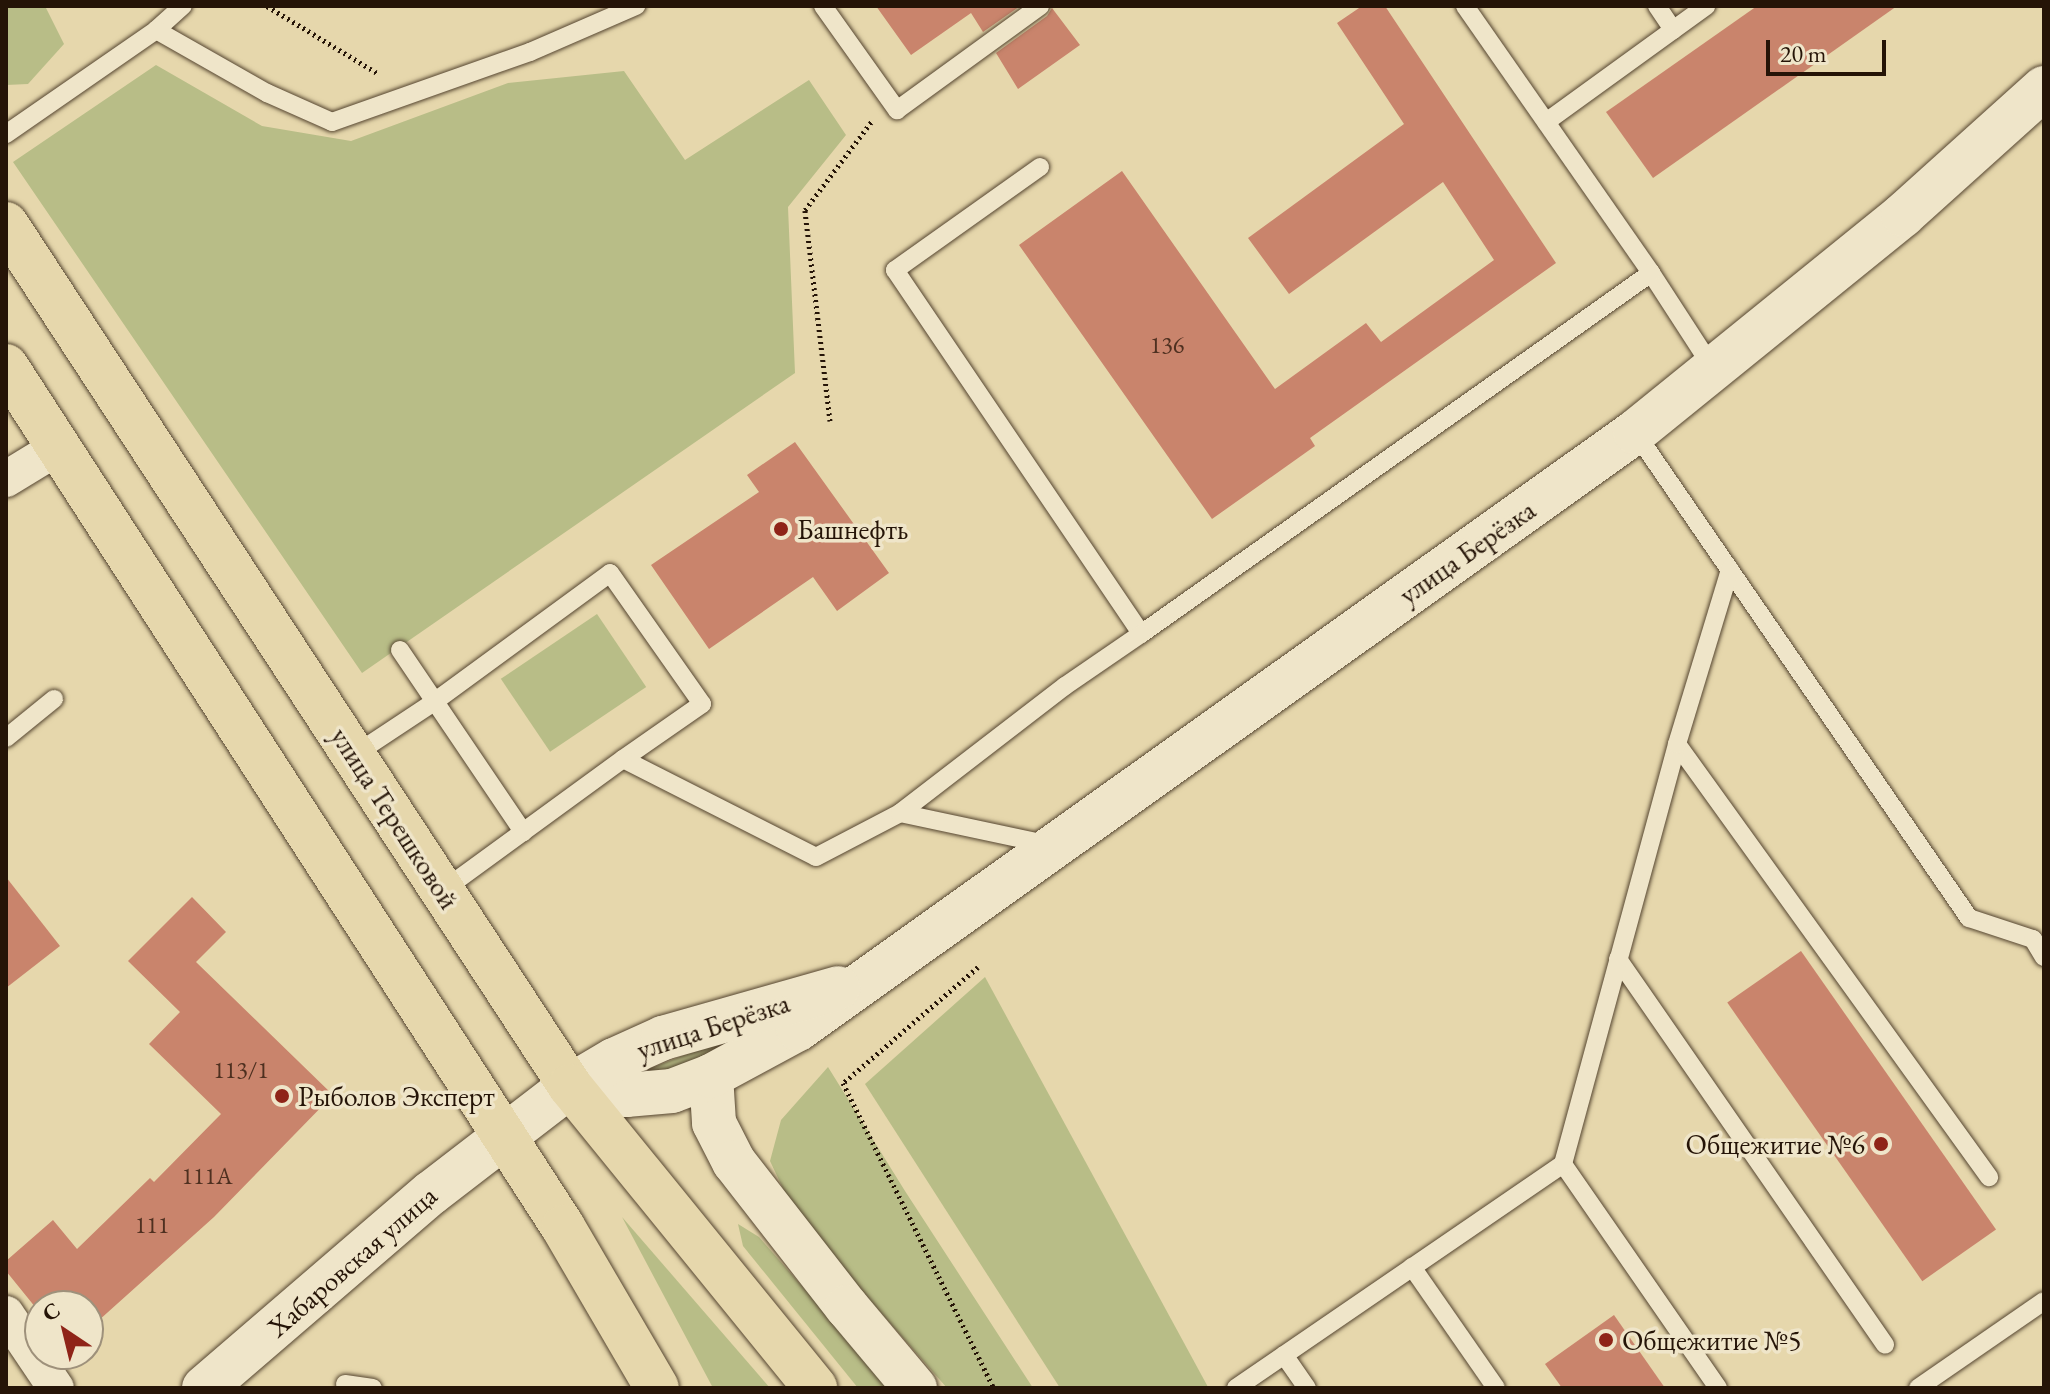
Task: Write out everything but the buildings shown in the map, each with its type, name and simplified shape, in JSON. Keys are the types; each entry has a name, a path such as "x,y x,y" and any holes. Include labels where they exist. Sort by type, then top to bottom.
{"main road":[{"name":"улица Берёзка","path":"570,1086 626,1095 672,1091 711,1076 798,1029 1635,432 1715,371 1903,215 2044,88"},
{"name":"улица Терешковой","path":"6,224 570,1086 815,1388"},
{"path":"6,366 563,1227 657,1388"},
{"name":"улица Берёзка","path":"503,1136 570,1086 663,1038 863,981"},
{"path":"711,1076 714,1123 734,1162 847,1307 915,1388"},
{"name":"Хабаровская улица","path":"204,1388 431,1193 503,1136"}],"street":[{"path":"6,479 60,446"},
{"path":"6,1314 56,1388"}],"lane":[{"path":"6,134 156,30 183,6"},
{"path":"156,30 267,93 332,122 530,52 636,6"},
{"path":"823,6 897,110 1040,6"},
{"path":"1465,6 1651,273 1715,371"},
{"path":"1657,6 1673,30"},
{"path":"1546,122 1706,6"},
{"path":"1040,167 895,270 1141,634"},
{"path":"623,759 816,857 900,813 1065,686 1651,273"},
{"path":"1635,432 1969,918 2038,935 2044,957"},
{"path":"1236,1388 1563,1164 1677,744 1730,570"},
{"path":"354,755 434,702 610,573 702,704 442,891"},
{"path":"400,650 523,832"},
{"path":"6,738 54,699"},
{"path":"1677,744 1989,1177"},
{"path":"900,813 1052,846"},
{"path":"1618,959 1885,1344"},
{"path":"1563,1164 1718,1388"},
{"path":"1412,1267 1496,1388"},
{"path":"1918,1388 2044,1301"},
{"path":"1284,1355 1307,1388"},
{"path":"345,1384 373,1388"}],"path":[{"path":"267,6 391,82"},
{"path":"830,421 805,210 889,98"},
{"path":"978,967 843,1083 994,1388"}],"green space":[{"path":"6,6 45,6 64,44 28,84 6,85"},
{"path":"156,65 262,126 351,141 508,83 624,71 685,160 809,80 846,135 788,207 795,373 362,673 13,162"},
{"path":"597,614 646,687 550,752 501,679"},
{"path":"985,977 1208,1387 1060,1388 865,1084"},
{"path":"791,1013 655,1084 649,1069"},
{"path":"828,1067 1033,1388 947,1388 796,1216 770,1161 781,1120"},
{"path":"622,1217 770,1388 713,1388"},
{"path":"738,1224 759,1237 891,1388 858,1388 743,1246"}],"place":[{"name":"Башнефть","path":"781,529"},
{"name":"Рыболов Эксперт","path":"282,1096"},
{"name":"Общежитие №6","path":"1881,1144"},
{"name":"Общежитие №5","path":"1606,1340"}]}
